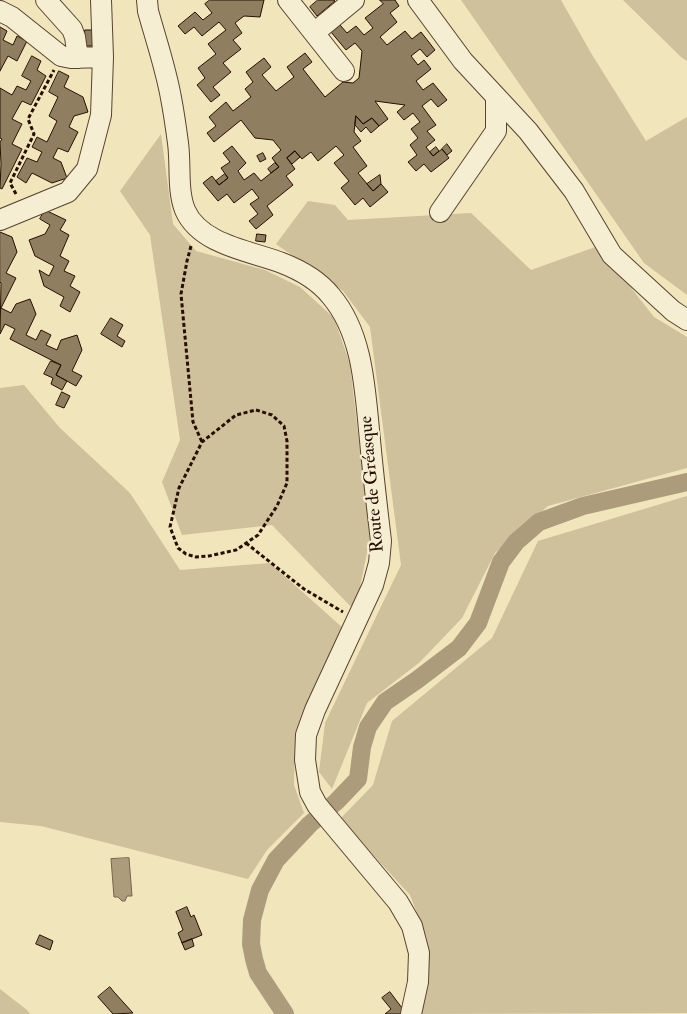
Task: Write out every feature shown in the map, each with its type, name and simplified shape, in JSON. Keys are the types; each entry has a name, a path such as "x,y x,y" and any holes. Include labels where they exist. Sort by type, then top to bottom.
{"street":[{"path":"46,0 72,29 75,36 69,57"},
{"path":"0,220 68,192 87,169 101,115 103,57 101,0"},
{"name":"Route de Gréasque","path":"147,0 148,11 171,97 179,148 181,190 185,211 197,227 215,239 283,263 311,277 331,296 348,323 357,349 363,378 381,541 379,563 373,585 315,710 306,735 304,760 310,792 317,805 398,902 412,926 420,953 418,982 411,1014"},
{"path":"288,0 344,71"},
{"path":"314,33 354,0"},
{"path":"418,0 463,61 496,99 528,131 574,190 612,255 673,311 687,320"},
{"path":"0,11 12,17 69,57 103,57"},
{"path":"440,212 496,131 496,99"}],"path":[{"path":"20,200 10,183 34,134 28,119 69,57"},
{"path":"197,227 187,261 181,294 193,422 202,442"},
{"path":"256,410 272,415 284,426 287,441 287,482 277,506 258,535 246,543 236,550 196,557 186,554 178,548 170,527 179,488 202,442 236,416 256,410"},
{"path":"246,543 304,589 357,620"}],"shaded area":[{"path":"461,0 561,0 591,53 646,141 687,117 687,295 644,263"},
{"path":"623,0 687,0 687,61 681,57"},
{"path":"161,134 173,224 196,251 265,270 300,287 334,318 350,364 370,538 355,611 272,525 182,535 162,482 180,440 150,235 120,191"},
{"path":"308,201 335,205 348,220 471,213 531,270 598,246 654,317 687,337 687,468 548,506 495,553 462,618 420,662 367,703 332,789 319,772 325,723 401,565 370,327 343,291 276,244"},
{"path":"24,385 60,428 130,493 180,570 270,563 343,628 295,733 294,785 304,813 267,850 248,879 41,826 0,822 0,388"},
{"path":"687,496 687,1013 417,1014 427,939 410,895 340,819 373,785 392,721 492,638 538,541"},
{"path":"129,858 132,896 127,896 125,901 122,901 118,897 114,897 111,859"},
{"path":"0,989 27,1010 30,1014 0,1014"}],"building":[{"path":"210,0 264,0 260,17 244,16 235,23 242,33 233,40 241,49 223,63 231,72 213,87 220,95 211,102 197,85 205,78 198,68 216,54 208,44 226,30 219,22 202,36 194,27 185,34 178,26 195,12 203,20 212,13 205,4"},
{"path":"318,0 335,1 317,16 310,7"},
{"path":"380,0 395,0 399,6 390,13 397,22 380,37 387,45 405,31 412,39 421,32 435,50 427,57 420,49 411,56 418,65 424,60 431,69 416,81 423,90 433,83 447,100 438,107 431,99 422,106 436,125 427,131 435,140 426,147 433,156 442,149 449,158 431,172 424,164 416,171 408,162 417,155 410,145 418,138 411,129 420,122 413,113 404,120 397,112 405,105 375,101 388,119 379,126 372,118 363,124 356,116 354,132 361,141 353,147 367,166 358,173 373,191 381,184 388,192 370,207 363,198 355,205 341,188 349,181 334,163 344,155 336,146 318,161 311,152 302,159 295,151 287,158 295,169 286,176 293,185 267,206 273,215 256,229 249,221 258,214 250,204 259,198 252,189 234,203 227,194 218,201 203,183 212,176 219,185 228,178 221,168 230,162 223,153 232,146 246,163 238,171 244,180 254,173 261,181 279,167 272,158 281,150 273,140 255,138 241,120 214,142 207,133 216,126 209,117 226,102 233,111 251,97 245,89 253,82 246,72 264,58 271,67 262,75 276,91 294,77 287,67 305,53 312,62 303,69 325,97 343,82 353,83 359,78 362,51 355,43 346,50 331,32 340,25 347,33 356,26 364,35 373,28 365,18 383,4"},
{"path":"0,27 7,31 3,40 13,45 17,36 27,41 17,61 8,56 0,71"},
{"path":"85,30 93,30 94,46 85,46"},
{"path":"32,56 41,61 37,70 46,76 31,105 22,101 12,119 22,124 12,144 22,149 2,189 0,188 0,142 2,139 0,138 0,88 12,95 17,86 26,90 31,81 22,76"},
{"path":"59,71 69,76 64,87 83,97 88,112 74,116 69,127 78,132 68,152 58,148 53,158 61,162 67,178 52,183 32,173 26,183 17,177 27,158 37,162 42,152 32,147 37,137 47,142 57,121 49,116 58,97 49,92"},
{"path":"356,116 363,124 372,118 379,126 371,133 366,127 361,132 355,125"},
{"path":"447,144 452,151 447,155 442,149"},
{"path":"436,147 439,151 433,156 430,152"},
{"path":"295,151 300,157 292,164 287,158"},
{"path":"263,153 266,159 260,162 257,156"},
{"path":"275,163 279,167 271,173 268,169"},
{"path":"225,174 228,178 219,185 216,181"},
{"path":"380,175 381,184 373,191 367,184"},
{"path":"45,210 66,220 60,230 69,235 60,256 69,261 64,271 75,276 70,286 80,292 70,312 60,306 64,297 44,286 39,270 49,276 54,266 35,256 29,240 45,234 50,225 40,219"},
{"path":"0,232 12,237 17,252 6,273 16,278 1,308 11,313 16,304 30,299 36,314 26,335 36,340 41,330 51,335 46,345 57,350 61,340 77,335 82,350 72,371 82,376 76,386 56,375 61,365 10,339 15,329 5,324 0,334"},
{"path":"257,234 266,235 265,242 256,241"},
{"path":"111,318 123,325 117,336 125,341 122,347 101,334"},
{"path":"51,361 61,365 56,375 67,381 62,390 51,384 53,378 44,374"},
{"path":"62,392 70,396 64,408 56,405"},
{"path":"187,907 191,917 194,915 202,935 182,943 178,933 183,930 176,912"},
{"path":"40,935 53,941 50,950 36,944"},
{"path":"192,939 194,946 185,950 182,943"},
{"path":"110,987 133,1013 113,1014 98,997"},
{"path":"390,992 405,1012 402,1014 385,1014 391,1009 382,998"}],"waterway":[{"path":"285,1014 258,973 254,959 251,944 252,920 260,890 276,860 310,824 336,802 358,779 362,747 368,727 385,702 459,648 478,623 501,562 516,542 539,522 583,506 687,482"}]}
